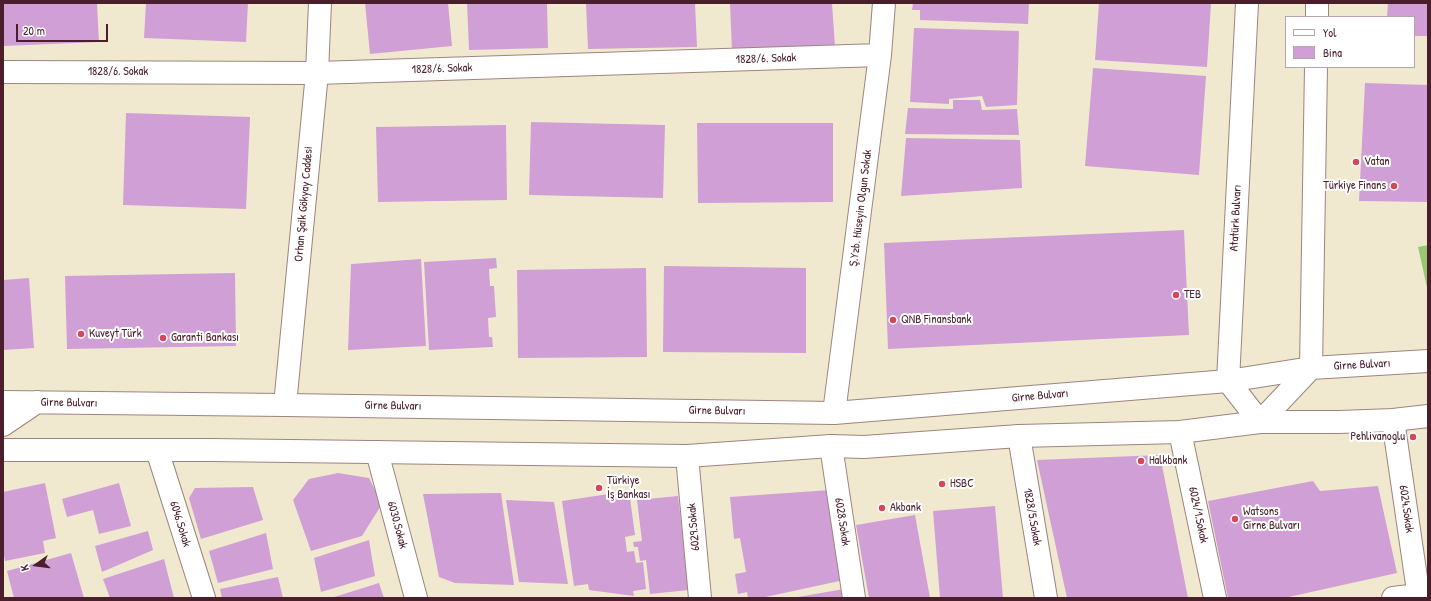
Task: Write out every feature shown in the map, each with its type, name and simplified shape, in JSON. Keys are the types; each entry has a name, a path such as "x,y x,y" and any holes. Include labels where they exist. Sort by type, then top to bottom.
{"main road":[{"name":"Orhan Şaik Gökyay Caddesi","path":"285,405 317,72 320,3"},
{"name":"Ş.Yzb. Hüseyin Olgun Sokak","path":"834,413 880,55 884,3"},
{"name":"Atatürk Bulvarı","path":"1228,381 1247,3"},
{"path":"1317,3 1317,16"},
{"name":"1828/6. Sokak","path":"3,72 317,72 880,55"},
{"path":"1260,422 1311,368 1316,68"},
{"name":"Girne Bulvarı","path":"3,402 834,413 1228,381 1311,368 1428,361"},
{"path":"1228,381 1260,422"},
{"path":"3,425 37,402"},
{"path":"3,450 157,450 687,456 831,446 864,447 1019,436 1180,432 1260,422 1339,422 1393,420 1428,416"},
{"name":"6024.Sokak","path":"1393,420 1418,596"},
{"name":"6024/1.Sokak","path":"1180,432 1215,598"},
{"name":"1828/5.Sokak","path":"1019,436 1046,598"},
{"name":"6028.Sokak","path":"831,446 854,598"},
{"name":"6046.Sokak","path":"157,450 204,598"},
{"name":"6030.Sokak","path":"377,452 416,598"},
{"name":"6029.Sokak","path":"687,456 700,598"},
{"path":"1393,598 1418,596"}],"green space":[{"path":"1428,245 1428,292 1418,247"}],"building":[{"path":"3,3 97,3 99,42 3,46"},
{"path":"146,3 248,3 246,42 144,38"},
{"path":"365,3 448,3 452,46 370,54"},
{"path":"467,3 547,3 548,48 469,50"},
{"path":"586,3 695,3 697,47 588,49"},
{"path":"730,3 832,3 835,47 732,52"},
{"path":"913,3 1029,3 1028,24 920,20 920,10 912,10"},
{"path":"1099,3 1211,3 1207,67 1095,60"},
{"path":"1388,3 1428,3 1428,36 1415,36 1415,16 1387,16"},
{"path":"914,28 1019,31 1017,105 986,107 982,96 949,99 949,104 910,102"},
{"path":"1093,68 1206,76 1199,175 1085,166"},
{"path":"1365,83 1428,85 1428,202 1359,201"},
{"path":"953,100 980,100 982,110 1017,109 1019,135 905,134 908,108 953,109"},
{"path":"126,113 250,117 246,209 123,205"},
{"path":"531,122 665,125 663,198 529,195"},
{"path":"697,123 833,123 833,202 698,203"},
{"path":"506,125 507,200 378,202 376,127"},
{"path":"906,138 1020,140 1022,188 901,196"},
{"path":"1184,230 1189,335 888,349 884,243"},
{"path":"496,258 497,268 489,269 490,286 494,286 496,317 488,318 489,337 492,337 493,347 429,350 424,262"},
{"path":"421,259 426,346 348,350 351,264"},
{"path":"664,266 806,268 806,353 663,352"},
{"path":"646,268 647,357 518,358 517,270"},
{"path":"235,273 236,346 67,349 65,276"},
{"path":"29,278 34,348 3,350 3,280"},
{"path":"1160,455 1188,598 1067,598 1037,460"},
{"path":"338,473 369,478 382,504 362,536 311,551 293,500 309,479"},
{"path":"1313,481 1320,491 1378,486 1397,573 1284,598 1228,598 1208,501"},
{"path":"45,483 56,538 43,541 45,553 5,561 3,551 3,492"},
{"path":"119,483 131,526 99,534 93,510 67,517 62,499"},
{"path":"253,487 263,520 201,539 189,498 195,488"},
{"path":"830,490 844,580 761,598 748,598 747,592 738,594 735,574 746,572 740,538 734,539 730,497"},
{"path":"629,491 635,535 625,537 627,552 634,551 636,563 643,562 646,589 633,591 634,596 589,590 588,584 574,586 562,501"},
{"path":"501,493 514,585 455,583 439,577 423,494"},
{"path":"678,496 689,590 650,594 646,560 640,561 638,547 634,547 633,542 642,541 637,500"},
{"path":"506,500 554,502 568,584 519,582"},
{"path":"995,506 1003,598 940,598 933,511"},
{"path":"915,515 930,598 869,598 856,525"},
{"path":"148,531 153,550 102,572 95,546"},
{"path":"266,533 273,569 218,583 209,551"},
{"path":"369,540 375,576 321,592 314,558"},
{"path":"71,553 84,598 14,598 7,571"},
{"path":"164,559 174,598 110,598 103,579"},
{"path":"278,577 283,598 222,598 220,589"},
{"path":"379,583 384,598 331,598"},
{"path":"844,589 846,598 798,598 798,597"}],"place":[{"name":"Vatan","path":"1356,162"},
{"name":"Türkiye Finans","path":"1394,186"},
{"name":"TEB","path":"1176,295"},
{"name":"QNB Finansbank","path":"893,320"},
{"name":"Kuveyt Türk","path":"81,334"},
{"name":"Garanti Bankası","path":"163,338"},
{"name":"Pehlivanoglu","path":"1413,437"},
{"name":"Halkbank","path":"1141,461"},
{"name":"HSBC","path":"942,484"},
{"name":"Türkiye İş Bankası","path":"599,488"},
{"name":"Akbank","path":"882,508"},
{"name":"Watsons Girne Bulvarı","path":"1235,519"}]}
